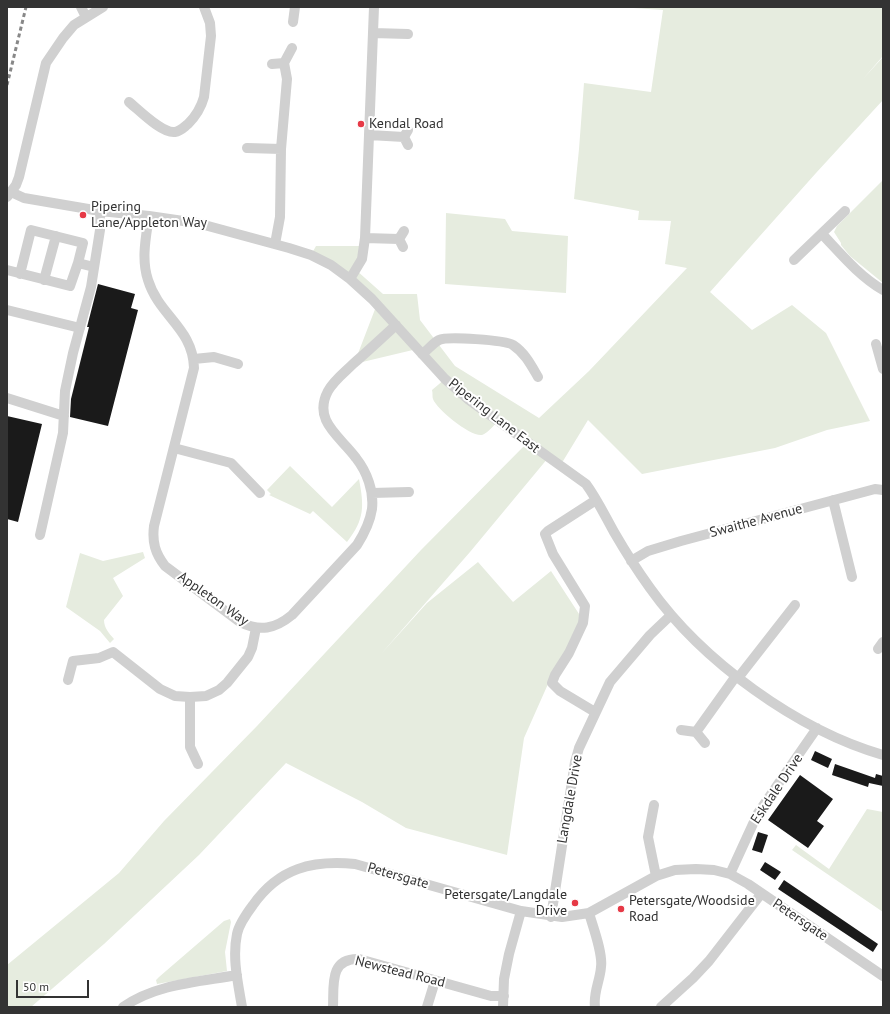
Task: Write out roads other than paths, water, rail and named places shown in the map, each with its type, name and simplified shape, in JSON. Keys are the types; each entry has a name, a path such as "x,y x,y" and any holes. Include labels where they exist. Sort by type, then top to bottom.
{"street":[{"path":"81,7 86,17"},
{"path":"9,195 19,177 46,63 74,25 103,7"},
{"path":"129,102 159,126 168,131 175,132 182,130 195,117 201,107 204,97 211,36 210,23 204,7"},
{"path":"293,22 294,7"},
{"path":"350,278 362,259 365,238 374,7"},
{"path":"373,33 411,35"},
{"path":"275,244 280,217 281,149 287,78 284,63 292,48"},
{"path":"272,64 284,63"},
{"path":"369,135 406,137"},
{"path":"247,148 281,149"},
{"name":"Pipering Lane East","path":"9,195 100,211 197,223 311,255 331,265 350,278 372,299 446,379 469,400 586,484 631,561 650,589 671,615 698,644 737,677 783,710 835,737 883,755"},
{"path":"40,535 63,433 65,391 91,288 100,230 100,211"},
{"path":"794,260 845,211"},
{"name":"Appleton Way","path":"149,216 144,254 148,280 164,310 187,339 194,359 194,368 152,538 159,558 165,566 240,622 256,628 274,626 283,622 292,615 357,545 370,520 372,493 368,478 362,465 327,424 324,414 325,398 329,389 340,377 396,325"},
{"path":"7,270 20,274 70,286 83,243 31,230 20,274"},
{"path":"822,234 869,281 883,290"},
{"path":"44,280 56,236"},
{"path":"365,238 402,239"},
{"path":"78,263 94,267"},
{"path":"7,310 80,328"},
{"path":"422,354 439,340 449,338 511,344 524,355 538,377"},
{"path":"876,344 883,369"},
{"path":"194,359 214,357 238,364"},
{"path":"7,398 64,416"},
{"path":"174,448 231,463 260,493"},
{"name":"Swaithe Avenue","path":"631,561 648,551 681,541 875,489 883,490"},
{"path":"372,493 409,492"},
{"path":"595,712 560,691 552,683 555,675 569,653 583,623 585,606 553,554 545,534 596,500"},
{"path":"833,500 852,577"},
{"path":"696,732 737,677 796,605"},
{"name":"Langdale Drive","path":"552,917 575,762 579,748 610,682 650,635 671,615"},
{"path":"68,680 73,661 98,658 112,652 160,689 175,696 206,696 219,690 227,683 248,657 252,648 256,628"},
{"path":"190,697 190,747 198,764"},
{"name":"Eskdale Drive","path":"730,874 758,813 817,728"},
{"path":"681,730 696,732 705,743"},
{"path":"654,805 648,837 656,876"},
{"name":"Petersgate","path":"242,1007 237,976 235,948 237,932 246,914 268,886 296,869 322,863 337,862 355,864 521,911 552,917 575,916 589,912 656,876 675,870 714,870 730,874 748,884 883,976"},
{"path":"661,1007 693,978 709,961 761,894"},
{"path":"503,1007 504,979 521,911"},
{"path":"589,912 602,967 596,990 594,1002 595,1007"},
{"name":"Newstead Road","path":"333,1007 335,974 337,968 343,962 350,959 358,959 491,996 504,996"},
{"path":"123,1007 154,990 237,976"},
{"path":"427,1007 435,981"}],"railway":[{"path":"7,85 26,7"}],"place":[{"name":"Kendal Road","path":"361,124"},
{"name":"Pipering Lane/Appleton Way","path":"83,215"},
{"name":"Petersgate/Langdale Drive","path":"575,903"},
{"name":"Petersgate/Woodside Road","path":"621,909"}]}
